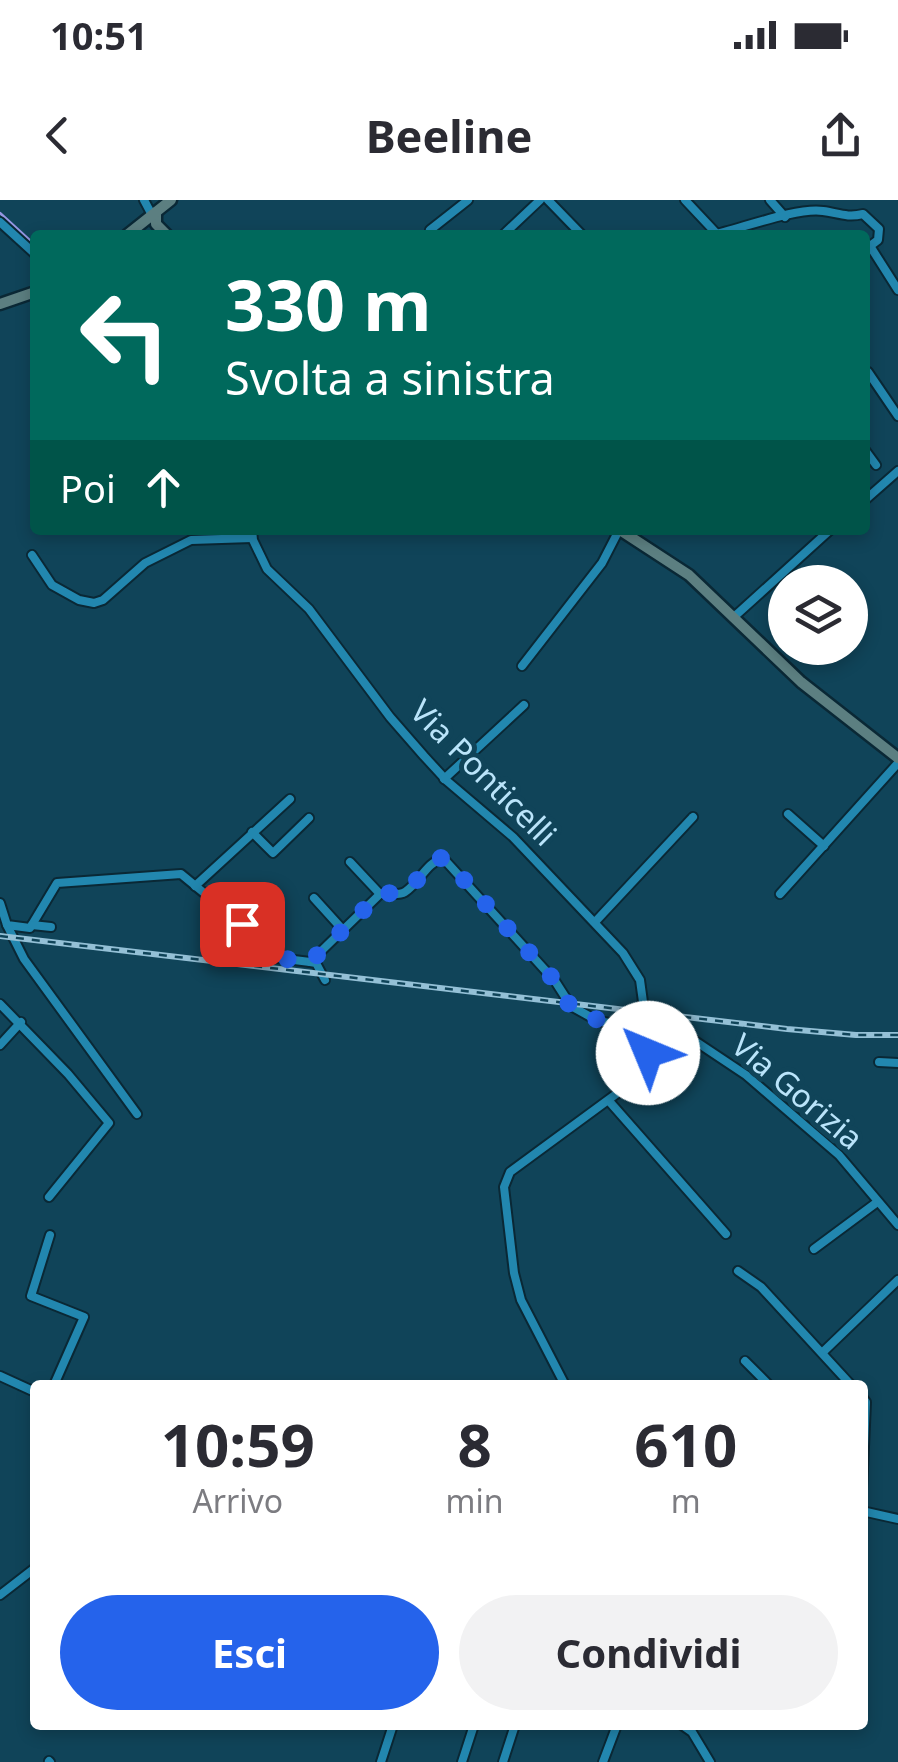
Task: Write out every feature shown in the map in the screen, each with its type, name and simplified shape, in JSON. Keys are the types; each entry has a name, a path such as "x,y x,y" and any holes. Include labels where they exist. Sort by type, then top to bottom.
{"street":[{"path":"144,200 153,223"},
{"path":"153,223 171,200"},
{"path":"430,230 468,200"},
{"path":"508,230 544,200 577,230"},
{"path":"685,200 711,230"},
{"path":"770,200 785,216"},
{"path":"731,230 823,211 850,217 862,214 879,229 878,240 870,246 898,290"},
{"path":"0,222 30,249"},
{"path":"760,223 762,230"},
{"path":"0,304 30,294"},
{"path":"870,375 898,416"},
{"path":"870,457 876,465"},
{"path":"870,496 898,471"},
{"path":"32,555 52,585 79,600 94,603 103,600 145,563 191,540 242,535"},
{"name":"Via Ponticelli","path":"252,535 267,569 309,609 390,717 444,778 513,837 624,952 640,980 643,1002"},
{"path":"522,666 602,563 616,535"},
{"path":"627,535 678,567 801,682 898,760 780,894"},
{"path":"734,616 824,535"},
{"path":"444,778 524,705"},
{"path":"195,886 290,799"},
{"path":"788,814 824,846"},
{"path":"594,922 694,817"},
{"path":"252,832 272,853 310,818"},
{"name":"Via Gorizia","path":"380,894 404,892 443,858 555,981 570,1006 598,1020 646,1032 666,1029 683,1034 746,1076 839,1155 898,1226"},
{"path":"310,962 380,894 350,862"},
{"path":"8,925 30,928 58,883 178,874 254,934 262,956 316,963 325,980"},
{"path":"314,898 343,930"},
{"path":"0,904 14,942 137,1114"},
{"path":"32,925 51,926"},
{"path":"0,940 14,942"},
{"path":"0,1004 21,1022 109,1123 49,1197"},
{"path":"562,1380 521,1300 514,1274 504,1186 510,1172 638,1078 648,1053 645,1018"},
{"path":"0,1045 21,1022"},
{"path":"879,1062 898,1063"},
{"path":"609,1101 726,1234"},
{"path":"814,1249 876,1203"},
{"path":"888,1216 898,1206"},
{"path":"50,1235 31,1294 84,1317 56,1380"},
{"path":"738,1271 761,1287 846,1380"},
{"path":"822,1352 898,1280"},
{"path":"744,1361 764,1380"},
{"path":"0,1376 30,1390"},
{"path":"868,1512 898,1519"},
{"path":"0,1595 30,1572"},
{"path":"381,1762 391,1730"},
{"path":"462,1762 472,1730"},
{"path":"504,1762 514,1730"},
{"path":"603,1762 611,1730"},
{"path":"689,1730 710,1762"}],"waterway":[{"path":"0,213 30,240"}],"railway":[{"path":"0,936 787,1029 898,1035"}],"route":[{"path":"242,924 261,945 262,956 310,962 380,894 404,892 441,858 555,981 570,1006 598,1020 646,1029 648,1053"}]}
